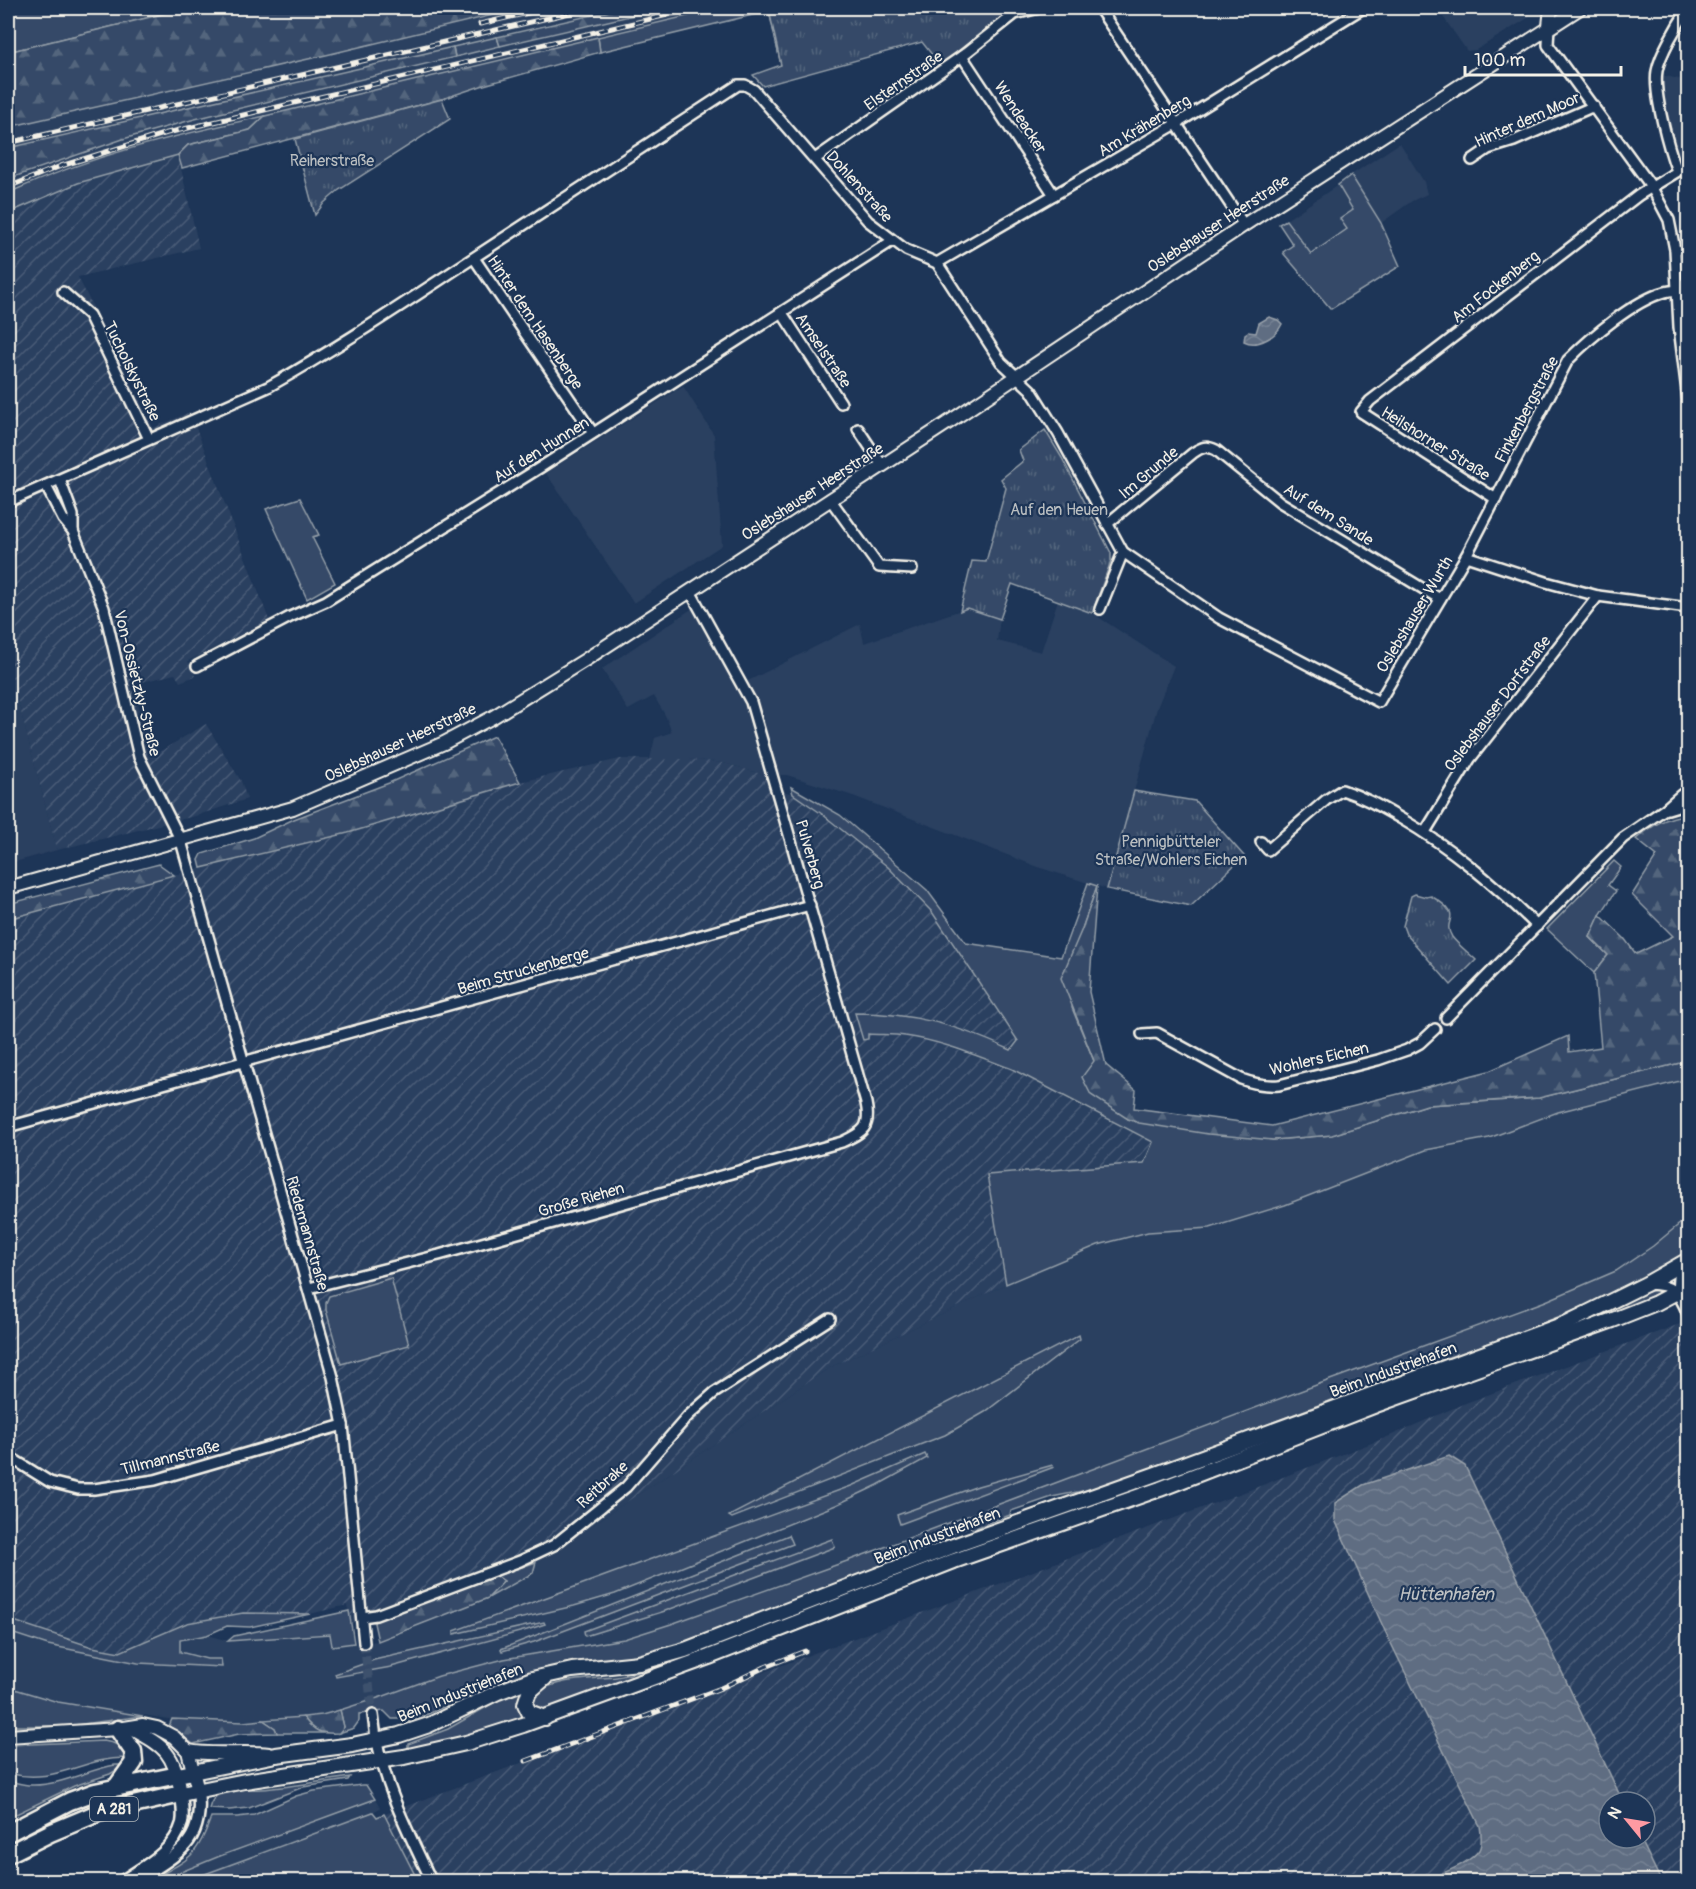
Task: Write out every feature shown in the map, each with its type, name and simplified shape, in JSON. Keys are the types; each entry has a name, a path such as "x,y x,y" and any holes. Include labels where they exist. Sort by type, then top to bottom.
{"highway":[{"path":"117,1786 135,1762 124,1729"},
{"name":"A 281","path":"8,1833 69,1801 117,1786 186,1773"},
{"name":"A 281","path":"8,1854 98,1813 181,1794"}],"main road":[{"path":"1550,26 1551,8"},
{"name":"Oslebshauser Heerstraße","path":"8,888 292,808 444,743 493,717 690,591 1244,225 1580,8"},
{"name":"Beim Industriehafen","path":"186,1773 276,1755 376,1740 429,1725 498,1692 549,1675 639,1663 686,1650 942,1550 1567,1323 1646,1284 1688,1260"},
{"name":"Beim Industriehafen","path":"181,1794 268,1777 381,1761 466,1743 545,1718 783,1629 928,1571 1160,1489 1328,1422 1603,1324 1656,1303 1683,1289"},
{"path":"545,1718 529,1712 526,1700 531,1690 549,1675"},
{"path":"8,1736 124,1729 143,1725 157,1728 174,1737 188,1751 202,1754 249,1752 276,1755"},
{"path":"124,1729 152,1740 167,1753 175,1765 186,1773 198,1791"},
{"path":"181,1794 188,1751"}],"street":[{"name":"Elsternstraße","path":"815,159 962,56 1015,14 1038,8"},
{"path":"1099,8 1244,225"},
{"name":"Am Krähenberg","path":"937,263 1176,124 1363,8"},
{"path":"1677,171 1659,105 1657,72 1671,38 1689,9"},
{"path":"1550,26 1548,45 1651,186 1669,220 1676,250 1678,327 1689,400"},
{"name":"Wendeacker","path":"962,56 1054,195"},
{"name":"Dohlenstraße","path":"474,258 738,85 745,85 754,90 868,221 906,250 937,263"},
{"name":"Hinter dem Moor","path":"1472,160 1488,149 1514,141 1594,106"},
{"name":"Am Fockenberg","path":"1361,412 1370,401 1651,186 1689,165"},
{"name":"Auf den Hunnen","path":"196,666 326,601 782,314 892,241"},
{"path":"1676,250 1689,249"},
{"path":"8,502 268,387 400,307 474,258"},
{"name":"Hinter dem Hasenberge","path":"474,258 593,433"},
{"path":"937,263 996,354 1031,390 1069,450 1123,552 1100,609"},
{"path":"1677,290 1689,278"},
{"name":"Finkenbergstraße","path":"1466,555 1568,360 1584,344 1642,302 1662,292 1689,290"},
{"name":"Tucholskystraße","path":"63,291 89,315 149,439"},
{"name":"Amselstraße","path":"782,314 841,403"},
{"name":"Heilshorner Straße","path":"1361,412 1496,499"},
{"path":"858,429 882,465"},
{"name":"Im Grunde","path":"1107,524 1193,453 1202,447 1209,446"},
{"name":"Auf dem Sande","path":"1209,446 1280,502 1440,599"},
{"name":"Von-Ossietzky-Straße","path":"60,480 74,515 73,531"},
{"name":"Von-Ossietzky-Straße","path":"46,486 63,519 73,531 104,608 139,757 181,840"},
{"path":"830,499 879,567 912,569"},
{"name":"Oslebshauser Wurth","path":"1123,552 1219,618 1379,702 1466,555 1546,582 1598,596 1689,608"},
{"name":"Pulverberg","path":"690,591 751,702 866,1103 869,1116 865,1128 859,1134"},
{"name":"Oslebshauser Dorfstraße","path":"1425,832 1470,759 1598,596"},
{"path":"1261,842 1268,850 1326,800 1342,790 1362,796 1425,832 1490,881 1537,926"},
{"path":"1446,1018 1623,838 1689,790"},
{"path":"1665,809 1689,803"},
{"name":"Riedemannstraße","path":"181,840 333,1377 343,1425 364,1642"},
{"name":"Beim Struckenberge","path":"243,1063 810,905"},
{"name":"Wohlers Eichen","path":"1142,1034 1157,1033 1241,1079 1267,1086 1378,1060 1420,1043 1435,1029"},
{"path":"8,1127 243,1063"},
{"name":"Große Riehen","path":"309,1288 449,1252 842,1142 859,1134"},
{"path":"1688,1260 1678,1278 1689,1314"},
{"path":"1646,1284 1665,1284 1683,1289"},
{"name":"Reitbrake","path":"362,1617 376,1615 520,1561 554,1545 626,1487 688,1416 714,1393 830,1319"},
{"name":"Tillmannstraße","path":"8,1456 50,1482 93,1490 155,1480 343,1425"},
{"path":"373,1715 376,1740 392,1798 432,1881"},
{"path":"135,1881 184,1850 194,1836 200,1812 198,1791"},
{"path":"121,1881 157,1858 173,1841 182,1822 181,1794"}],"shaded area":[{"path":"522,8 623,8 8,148 8,127"},
{"path":"664,8 721,8 350,97 148,142 77,164 8,193 8,179 123,139 195,119"},
{"path":"1437,8 1535,8 1528,18 1476,50 1467,51"},
{"path":"1661,75 1688,81 1688,157 1676,163 1664,107"},
{"path":"1400,143 1424,182 1427,194 1412,201 1381,223 1351,175"},
{"path":"178,155 199,248 78,277 153,428 190,412 269,620 188,661 195,676 180,682 175,674 134,684 145,734 154,755 206,724 241,781 247,799 195,816 57,850 8,663 8,213 78,183"},
{"path":"1338,185 1354,210 1347,229 1311,254 1286,220"},
{"path":"683,386 714,435 722,545 634,603 546,473"},
{"path":"1058,600 1092,613 1174,666 1157,708 1107,889 1041,868 853,796 787,775 765,775 724,763 689,759 650,759 655,738 672,732 665,715 654,696 628,710 602,669 699,604 744,683 860,624 864,643 967,608 1000,619 997,641 1041,652"},
{"path":"8,663 57,850 8,864"},
{"path":"620,759 689,759 724,763 765,775 768,787 793,794 822,814 888,867 932,912 1018,1041 1011,1050 971,1032 868,1034 905,1036 939,1044 1012,1069 1153,1142 1144,1163 987,1175 1006,1284 829,1368 536,1562 376,1619 351,1623 347,1605 310,1614 243,1613 187,1623 120,1652 92,1647 8,1619 8,919 201,868 348,833 520,782","holes":["391,1278 409,1345 341,1364 326,1303"]},
{"path":"1688,1079 1688,1217 1653,1246 1616,1271 1546,1301 850,1560 624,1639 504,1659 439,1676 322,1715 243,1722 175,1720 58,1702 8,1687 8,1632 48,1645 138,1663 221,1667 221,1660 180,1652 180,1639 207,1635 232,1642 330,1634 332,1646 378,1641 411,1629 488,1598 532,1573 536,1562 829,1368 1006,1284 1098,1245 1148,1232 1210,1228 1285,1205 1426,1150 1489,1138 1558,1112","holes":["1078,1335 945,1435 732,1518 729,1516","925,1454 926,1458 836,1505 615,1594 574,1606 454,1633 454,1631 851,1486","1053,1465 1054,1467 900,1524 897,1516 1014,1475","789,1535 792,1544 534,1642 502,1649","832,1539 835,1547 633,1622 584,1631","544,1623 544,1625 527,1630 391,1667 335,1677 335,1674 374,1660"]},
{"path":"1688,1321 1688,1881 1661,1881 1646,1850 1657,1850 1657,1790 1617,1790 1465,1466 1449,1456 1363,1485 1385,1631 1480,1826 1482,1837 1480,1849 1465,1862 1424,1881 186,1882 373,1812 377,1817 1239,1494 1385,1438 1463,1404"},
{"path":"375,1799 380,1808 373,1812 186,1881 159,1882 220,1856"}],"green space":[{"path":"8,8 187,8 8,52"},
{"path":"187,8 522,8 8,127 8,52"},
{"path":"623,8 664,8 500,46 497,37"},
{"path":"721,8 980,8 781,65 769,11 600,52 598,37"},
{"path":"777,8 1027,8 941,66 922,42 763,86 753,75 781,65 769,10"},
{"path":"497,37 500,46 455,57 453,47"},
{"path":"598,37 600,52 442,99 182,168 178,155 188,145 250,130 265,116"},
{"path":"453,47 455,57 195,119 123,139 8,179 8,148"},
{"name":"Reiherstraße","path":"442,99 450,119 339,190 324,203 315,215 295,139"},
{"path":"265,116 250,130 188,145 178,155 78,183 8,213 8,193 39,180 134,147"},
{"path":"1351,175 1381,223 1400,266 1331,309 1284,254 1283,252 1293,245 1279,224 1286,220 1311,254 1347,229 1340,219 1353,210 1338,185"},
{"name":"Auf den Heuen","path":"1045,430 1111,553 1111,561 1092,613 1012,584 1000,619 967,608 960,611 972,561 986,562 1006,488 1001,479 1023,461 1019,450"},
{"path":"300,498 319,535 312,537 335,583 307,599 266,509"},
{"path":"494,736 520,782 348,833 201,868 199,860 202,854 254,838 294,819 389,783"},
{"path":"791,787 840,815 927,890 966,943 1061,957 1088,883 1097,886 1082,929 1072,1008 1094,1061 1128,1119 1273,1140 1331,1135 1427,1105 1539,1098 1688,1061 1688,1079 1558,1112 1489,1138 1426,1150 1285,1205 1210,1228 1148,1232 1098,1245 1006,1284 987,1175 1144,1163 1153,1142 1012,1069 973,1054 932,1041 900,1035 868,1034 868,1039 863,1040 855,1013 897,1015 935,1022 1011,1050 1018,1041 932,912 888,867 822,814 793,794"},
{"name":"Pennigbütteler Straße/Wohlers Eichen","path":"1134,791 1195,801 1244,856 1191,906 1107,889"},
{"path":"1688,814 1688,1061 1539,1098 1427,1105 1332,1135 1273,1140 1208,1134 1139,1123 1128,1119 1091,1095 1082,1077 1094,1061 1061,978 1097,886 1089,992 1106,1065 1136,1090 1134,1108 1272,1126 1489,1071 1568,1036 1569,1052 1601,1047 1594,973 1608,955 1590,937 1600,915 1624,938 1636,954 1673,936 1632,895 1657,856 1636,839 1660,822"},
{"path":"1614,861 1621,867 1608,885 1616,891 1600,915 1590,937 1608,955 1594,973 1547,929"},
{"path":"159,864 174,875 8,919 8,904"},
{"path":"1415,894 1431,896 1448,909 1451,914 1449,931 1452,937 1476,960 1451,985 1406,934 1403,926 1411,896"},
{"path":"1688,1217 1688,1253 1620,1290 1513,1334 1088,1492 1087,1490 1052,1497 1011,1511 1010,1515 973,1529 969,1526 905,1552 903,1558 691,1642 653,1654 558,1667 484,1689 405,1723 404,1719 392,1719 384,1711 359,1714 359,1721 354,1728 339,1733 344,1727 340,1710 439,1676 504,1659 624,1639 671,1624 850,1560 1546,1301 1616,1271 1653,1246"},
{"path":"391,1278 409,1345 341,1364 326,1310 329,1296"},
{"path":"1659,1289 1660,1292 1611,1315 1092,1507 1091,1504 1640,1294"},
{"path":"1079,1335 1080,1339 985,1412 945,1435 732,1518 729,1516"},
{"path":"925,1454 927,1458 836,1505 615,1594 454,1634 454,1631 851,1486"},
{"path":"1053,1465 1054,1467 900,1524 897,1515 978,1486"},
{"path":"1085,1506 1086,1509 546,1710 540,1710 533,1705 535,1696 553,1685 622,1676 660,1665 972,1545"},
{"path":"789,1535 793,1544 534,1642 502,1651 501,1649"},
{"path":"832,1539 835,1547 665,1611 585,1636 584,1631"},
{"path":"536,1562 533,1573 488,1598 504,1581 497,1576"},
{"path":"497,1576 504,1581 488,1598 378,1641 374,1623 376,1619"},
{"path":"349,1611 354,1643 332,1646 330,1634 228,1641 234,1636"},
{"path":"243,1613 310,1614 250,1627 227,1626 207,1635 180,1640 180,1652 207,1659 221,1659 222,1667 138,1663 48,1645 8,1632 8,1619 92,1647 120,1652 187,1623"},
{"path":"544,1622 545,1624 527,1630 391,1667 336,1677 335,1674 374,1660"},
{"path":"8,1687 58,1702 143,1716 67,1726 8,1726"},
{"path":"524,1688 519,1706 524,1718 438,1744 408,1749 408,1744 448,1729 509,1694"},
{"path":"340,1710 344,1727 339,1733 318,1731 303,1717 322,1715"},
{"path":"303,1717 322,1733 277,1733 275,1728 263,1720"},
{"path":"172,1719 243,1722 263,1720 275,1728 277,1733 239,1734 193,1744 169,1726"},
{"path":"104,1741 124,1748 127,1758 96,1762 40,1776 8,1773 8,1745"},
{"path":"115,1765 125,1765 110,1774 74,1786 8,1818 8,1781 42,1785"},
{"path":"350,1777 348,1780 303,1787 249,1808 209,1809 216,1796 228,1790 283,1787"},
{"path":"366,1785 375,1799 159,1881 149,1881 189,1857 201,1842 211,1817 254,1815 296,1796 314,1791"},
{"path":"373,1812 377,1817 384,1814 418,1881 186,1881"}],"water":[{"path":"1269,317 1282,324 1271,337 1255,343 1244,341 1245,334 1256,333 1259,323"},
{"name":"Hüttenhafen","path":"1449,1456 1465,1466 1617,1790 1597,1790 1597,1850 1646,1850 1661,1881 1424,1881 1461,1865 1474,1856 1481,1844 1480,1826 1385,1631 1335,1520 1335,1503 1363,1485"}],"tunnel":[{"path":"364,1643 373,1715"}],"railway":[{"path":"480,24 550,8"},
{"path":"8,143 591,8"},
{"path":"8,187 61,166 167,133 697,8"},
{"path":"526,1761 721,1688 805,1651"}]}
